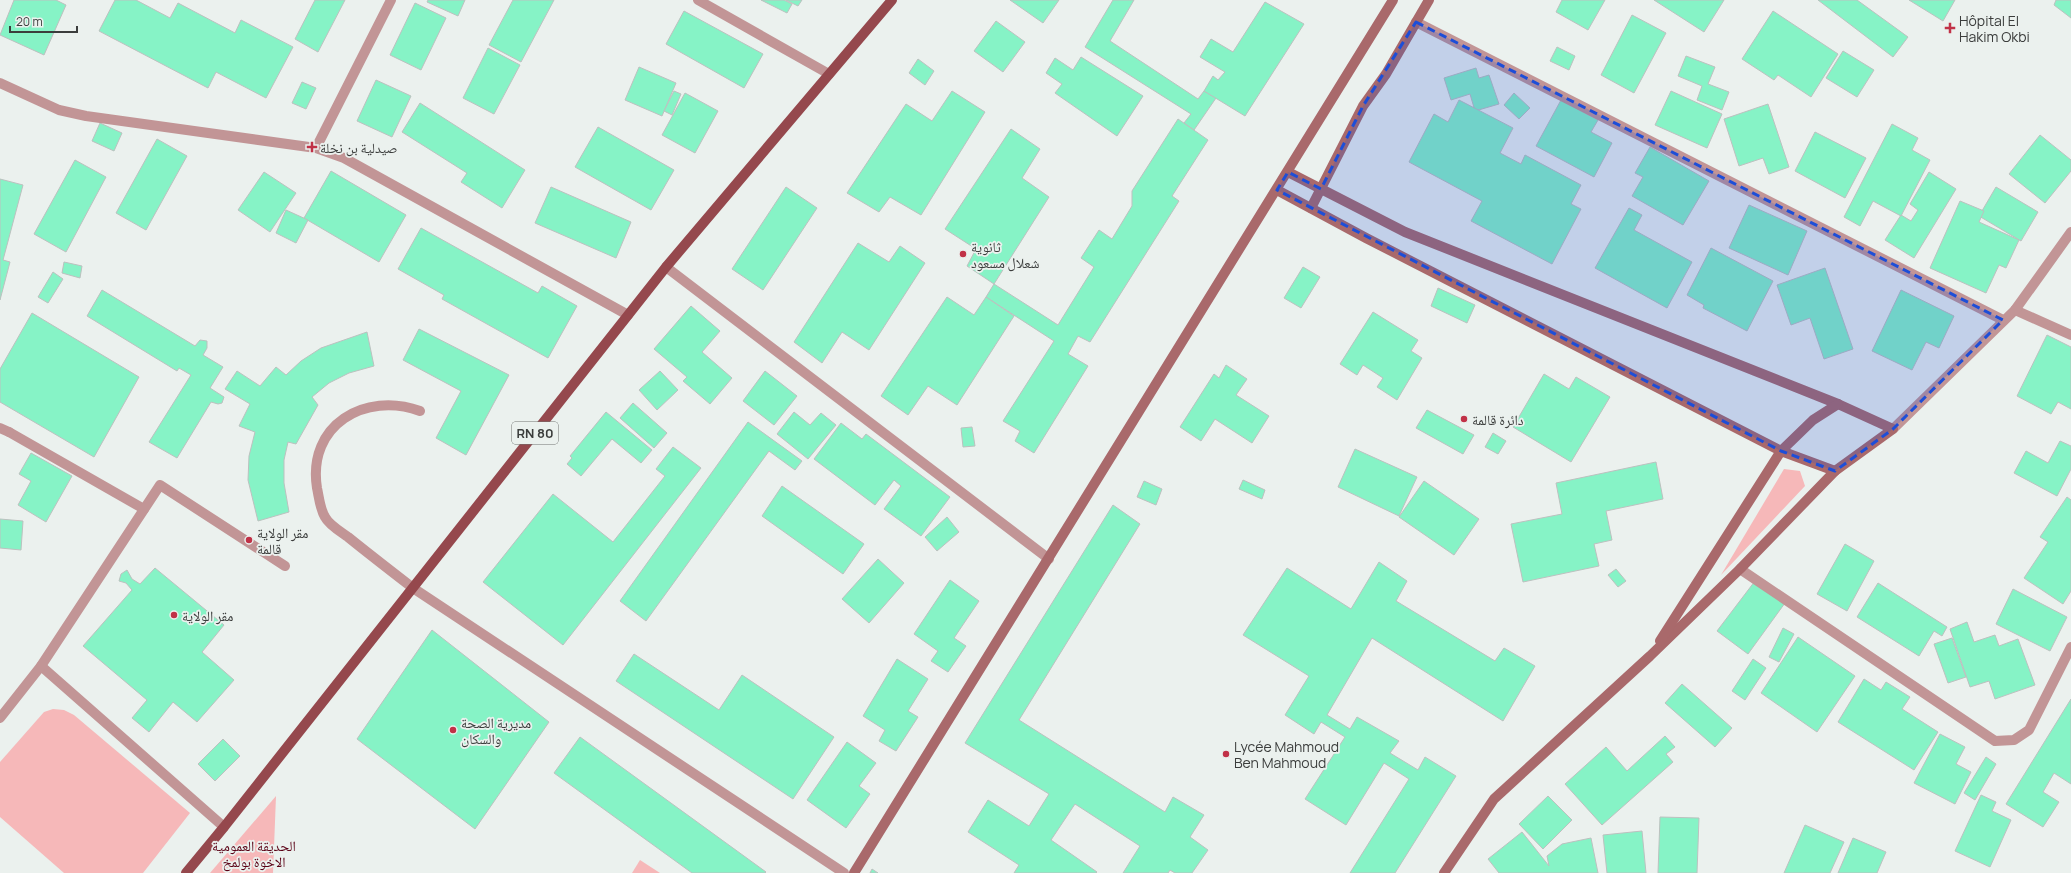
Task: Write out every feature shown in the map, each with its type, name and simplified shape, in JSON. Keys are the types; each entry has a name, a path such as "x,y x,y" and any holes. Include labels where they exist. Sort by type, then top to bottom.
{"main road":[{"name":"RN 80","path":"186,873 224,827 666,267 892,0"}],"street":[{"path":"316,148 390,0"},
{"path":"698,0 829,74"},
{"path":"854,873 1393,0"},
{"path":"1311,208 1363,106 1386,74 1429,0"},
{"path":"1416,22 2003,320"},
{"path":"0,83 59,110 316,148 344,158 628,315"},
{"path":"1288,172 1361,211 1405,232 1838,404 1893,429"},
{"path":"1276,190 1781,452 1836,471"},
{"path":"1444,873 1494,799 1650,656 1740,569 1836,471 1893,429 2003,320 2015,310 2071,232"},
{"path":"666,267 1049,559"},
{"path":"2015,310 2071,335"},
{"path":"420,411 405,405 390,404 350,414 334,426 324,438 318,456 316,476 319,498 325,518 413,588 844,873"},
{"path":"1650,656 1781,452 1813,420 1838,404"},
{"path":"4,430 144,509"},
{"path":"0,718 41,666 160,485 285,566"},
{"path":"1740,569 1995,741 2014,740 2029,730 2071,647"},
{"path":"41,666 224,827"}],"highlighted area":[{"path":"1416,22 2003,320 1893,429 1835,471 1781,451 1277,190 1288,172 1321,189 1363,106"}],"green space":[{"path":"1784,469 1800,471 1805,486 1721,575"},
{"path":"53,709 64,710 74,715 190,813 143,873 64,873 0,817 0,762 44,712"},
{"name":"الحديقة العمومية الاخوة بولمخ","path":"276,796 273,873 210,873"},
{"path":"640,860 660,873 632,873"}],"building":[{"path":"14,0 56,0 66,5 44,55 0,35"},
{"path":"115,0 136,0 170,18 178,3 235,33 241,20 293,47 266,98 216,72 208,88 99,31"},
{"path":"315,0 345,0 318,52 295,39"},
{"path":"428,0 465,0 458,16 427,2"},
{"path":"513,0 554,0 521,62 489,45"},
{"path":"761,0 784,0 792,4 787,13"},
{"path":"786,0 802,0 798,6"},
{"path":"1010,0 1059,0 1043,23"},
{"path":"1113,0 1134,0 1110,41 1198,99 1204,91 1216,98 1194,130 1184,123 1191,114 1085,47"},
{"path":"1562,0 1605,0 1588,30 1556,12"},
{"path":"1654,0 1724,0 1704,32"},
{"path":"1818,0 1857,0 1908,37 1893,57"},
{"path":"1909,0 1955,0 1943,21"},
{"path":"2056,0 2071,0 2071,18 2054,5"},
{"path":"1265,2 1304,24 1245,116 1204,91 1213,76 1218,80 1225,72 1200,57 1211,39 1233,52"},
{"path":"415,3 446,18 421,70 390,55"},
{"path":"684,11 763,54 744,88 666,44"},
{"path":"1773,11 1838,54 1811,97 1778,75 1774,80 1742,59"},
{"path":"1632,15 1666,33 1634,93 1601,75"},
{"path":"996,21 1025,42 1003,72 974,51"},
{"path":"1557,47 1575,56 1569,70 1550,61"},
{"path":"488,48 520,65 494,114 463,98"},
{"path":"1843,51 1874,70 1857,97 1826,78"},
{"path":"1686,56 1715,67 1708,84 1729,92 1722,110 1697,100 1702,86 1678,76"},
{"path":"1081,57 1143,96 1117,136 1055,93 1062,84 1046,73 1055,58 1073,70"},
{"path":"918,59 934,71 925,85 909,73"},
{"path":"639,67 676,83 662,116 625,100"},
{"path":"1476,68 1479,78 1489,75 1499,104 1475,111 1470,94 1451,100 1444,78"},
{"path":"376,80 411,96 392,137 357,121"},
{"path":"302,82 316,88 306,109 292,103"},
{"path":"674,91 681,94 672,115 664,111"},
{"path":"952,91 985,112 921,215 890,197 879,212 847,193 906,104 932,121"},
{"path":"1671,91 1722,114 1707,148 1655,125"},
{"path":"685,93 718,111 695,153 662,135"},
{"path":"1514,93 1530,108 1519,119 1504,105"},
{"path":"1459,100 1513,128 1500,153 1521,164 1525,155 1581,185 1571,204 1581,209 1552,264 1471,221 1482,201 1409,162 1434,114 1448,122"},
{"path":"1561,100 1598,120 1591,132 1612,143 1594,177 1536,146"},
{"path":"420,103 525,170 502,208 461,182 467,173 402,132"},
{"path":"1768,104 1789,167 1769,174 1763,158 1739,166 1724,119"},
{"path":"1178,119 1208,140 1172,196 1179,201 1090,342 1078,336 1068,354 1088,366 1034,453 1015,441 1020,431 1003,421 1054,341 986,297 994,284 1058,325 1094,267 1081,258 1099,230 1112,239 1132,206 1132,191"},
{"path":"100,123 122,133 114,151 92,141"},
{"path":"1892,124 1918,138 1912,150 1930,160 1901,216 1873,201 1860,226 1844,217"},
{"path":"598,127 674,170 651,210 575,167"},
{"path":"1011,129 1040,149 1022,178 1049,197 994,284 967,266 976,249 945,229"},
{"path":"1815,132 1866,158 1845,198 1795,171"},
{"path":"2040,135 2071,160 2071,171 2045,203 2009,174"},
{"path":"157,139 187,156 146,230 116,213"},
{"path":"1650,147 1709,181 1683,225 1632,196 1643,177 1635,173"},
{"path":"75,160 106,177 66,252 34,234"},
{"path":"331,171 406,215 379,262 304,218"},
{"path":"264,172 296,193 270,232 238,210"},
{"path":"1929,172 1956,189 1914,258 1885,240 1901,215 1911,221 1918,210 1910,204"},
{"path":"0,179 23,185 3,260 10,262 0,300"},
{"path":"551,187 631,222 616,258 535,223"},
{"path":"786,187 817,208 763,290 732,269"},
{"path":"1996,187 2038,212 2021,241 1979,216"},
{"path":"1960,201 1984,211 1979,222 2019,240 2006,268 1999,265 1986,293 1930,268"},
{"path":"1749,205 1807,231 1788,275 1729,248"},
{"path":"1629,208 1642,215 1634,230 1692,262 1667,308 1595,268"},
{"path":"286,210 308,220 296,243 276,233"},
{"path":"421,228 538,293 542,286 577,306 548,358 442,299 444,295 398,269"},
{"path":"858,243 889,262 900,246 925,263 869,350 842,332 822,363 794,342"},
{"path":"1711,248 1773,281 1747,331 1703,308 1704,305 1687,295"},
{"path":"64,262 82,266 80,278 62,273"},
{"path":"1303,267 1320,277 1301,308 1284,298"},
{"path":"1825,268 1853,349 1824,359 1810,318 1791,325 1777,285"},
{"path":"53,272 63,279 48,303 38,297"},
{"path":"1438,288 1475,305 1467,323 1431,306"},
{"path":"102,290 195,346 200,340 207,341 207,348 203,355 223,367 210,388 224,397 222,403 218,404 211,402 177,458 149,442 191,375 179,368 177,371 87,316"},
{"path":"1901,290 1954,316 1939,348 1926,342 1912,370 1872,351"},
{"path":"947,297 974,315 986,297 1014,316 957,405 928,386 908,415 881,396"},
{"path":"691,306 720,331 702,352 732,378 710,404 683,381 687,377 654,349"},
{"path":"1373,312 1418,340 1411,351 1422,358 1397,400 1377,387 1383,378 1363,365 1357,375 1340,364"},
{"path":"32,313 139,377 94,457 0,402 0,369"},
{"path":"419,329 509,375 466,455 436,438 461,391 403,360"},
{"path":"367,332 374,366 349,373 329,383 312,397 318,405 296,444 288,442 284,460 284,483 289,512 258,521 248,480 249,456 255,432 239,426 250,404 225,389 237,371 260,386 276,367 286,375 301,361 321,348"},
{"path":"2047,335 2071,347 2071,409 2058,402 2051,414 2017,396"},
{"path":"1226,365 1247,379 1236,395 1269,416 1252,443 1215,419 1201,441 1180,427 1214,374 1219,378"},
{"path":"660,371 678,390 657,410 639,390"},
{"path":"765,371 797,396 774,425 743,401"},
{"path":"1544,374 1569,389 1576,377 1610,397 1571,462 1513,427"},
{"path":"633,403 667,433 654,448 620,418"},
{"path":"1427,410 1474,435 1463,454 1416,428"},
{"path":"606,412 652,450 641,463 612,439 581,476 567,464 572,458 570,456"},
{"path":"794,412 810,425 821,413 836,425 808,459 777,434"},
{"path":"748,422 802,461 795,470 769,451 646,621 620,601"},
{"path":"841,423 862,439 866,434 950,497 921,536 884,509 901,486 894,480 875,505 814,459"},
{"path":"972,427 975,446 963,447 961,428"},
{"path":"1493,433 1506,441 1498,454 1485,447"},
{"path":"2060,441 2071,446 2071,469 2057,496 2014,473 2026,451 2048,463"},
{"path":"673,447 701,468 563,645 483,582 553,494 613,542 665,476 656,469"},
{"path":"1355,449 1417,477 1399,516 1338,487"},
{"path":"31,453 72,476 46,522 18,505 31,481 19,474"},
{"path":"1656,462 1663,499 1606,511 1612,540 1594,544 1599,566 1523,582 1511,524 1562,514 1556,483"},
{"path":"1243,480 1265,490 1262,499 1239,489"},
{"path":"1144,481 1162,489 1156,505 1137,497"},
{"path":"1424,481 1479,519 1454,555 1399,517"},
{"path":"782,486 864,544 843,574 762,516"},
{"path":"2067,497 2071,500 2071,591 2063,604 2024,578 2048,542 2040,537"},
{"path":"1113,505 1140,524 1019,720 1165,812 1173,797 1204,815 1190,837 1208,850 1192,873 1175,873 1170,870 1168,873 1123,873 1140,846 1075,804 1051,840 1097,872 1014,873 1019,865 968,832 988,800 1029,826 1049,794 965,743"},
{"path":"947,517 959,532 937,551 925,537"},
{"path":"0,519 23,521 21,550 0,548"},
{"path":"1845,544 1874,561 1847,611 1817,594"},
{"path":"878,559 904,583 869,623 842,599"},
{"path":"1379,562 1407,581 1396,601 1495,661 1504,648 1535,666 1503,721 1372,638 1327,715 1350,729 1357,717 1399,741 1390,753 1418,770 1425,757 1456,776 1395,873 1350,873 1409,779 1384,763 1346,825 1305,799 1345,737 1321,722 1314,734 1285,715 1309,676 1243,635 1287,568 1351,609"},
{"path":"155,568 224,625 202,652 234,680 197,722 173,702 149,732 132,718 147,700 83,646 132,590 126,583 119,581 121,574 127,570 132,579 140,584"},
{"path":"1616,569 1626,581 1618,587 1608,575"},
{"path":"950,580 979,601 954,638 966,646 948,672 931,661 938,651 914,634"},
{"path":"1755,581 1785,603 1748,654 1717,631"},
{"path":"1878,583 1947,627 1942,636 1934,631 1919,656 1857,617"},
{"path":"2013,589 2067,617 2050,651 1996,624"},
{"path":"1967,622 1974,642 1995,635 1999,646 2018,639 2035,685 1995,699 1989,681 1970,687 1950,629"},
{"path":"1783,628 1794,634 1779,662 1769,657"},
{"name":"مديرية الصحة والسكان","path":"432,630 549,722 475,829 357,739"},
{"path":"1798,637 1855,676 1817,732 1761,693"},
{"path":"1952,638 1966,677 1948,683 1934,644"},
{"path":"634,654 719,710 742,675 834,737 793,799 616,681"},
{"path":"897,659 928,679 908,711 918,717 896,751 879,741 885,730 863,716"},
{"path":"1753,659 1766,668 1745,700 1732,691"},
{"path":"1864,679 1881,690 1886,682 1910,697 1902,709 1938,732 1914,770 1838,722"},
{"path":"1682,684 1732,728 1715,747 1665,703"},
{"path":"2071,699 2071,784 2054,773 2043,792 2059,802 2043,827 2006,804"},
{"path":"1940,734 1965,747 1956,764 1971,772 1955,804 1914,783"},
{"path":"1665,736 1675,747 1666,754 1673,762 1602,825 1565,784 1606,747 1627,771"},
{"path":"580,737 766,872 692,873 554,773"},
{"path":"223,739 240,756 215,781 198,764"},
{"path":"847,742 876,763 859,786 870,794 846,828 807,800"},
{"path":"1986,757 1996,764 1975,800 1964,793"},
{"path":"1981,795 1996,802 1992,811 2011,820 1990,867 1955,851"},
{"path":"1548,796 1572,820 1543,849 1519,824"},
{"path":"1660,817 1699,818 1697,873 1658,873"},
{"path":"1805,825 1844,842 1830,873 1784,873"},
{"path":"1642,831 1646,873 1607,873 1603,835"},
{"path":"1522,832 1549,866 1547,856 1562,844 1591,838 1598,873 1499,873 1488,859"},
{"path":"1853,838 1886,852 1877,873 1838,873"},
{"path":"872,869 878,873 870,873"}],"place":[{"name":"Hôpital El Hakim Okbi","path":"1950,28"},
{"name":"صيدلية بن نخلة","path":"312,147"},
{"name":"ثانوية شعلال مسعود","path":"963,254"},
{"name":"دائرة قالمة","path":"1464,419"},
{"name":"مقر الولاية قالمة","path":"249,540"},
{"name":"مقر الولاية","path":"174,615"},
{"name":"مديرية الصحة والسكان","path":"453,730"},
{"name":"Lycée Mahmoud Ben Mahmoud","path":"1226,754"}]}
